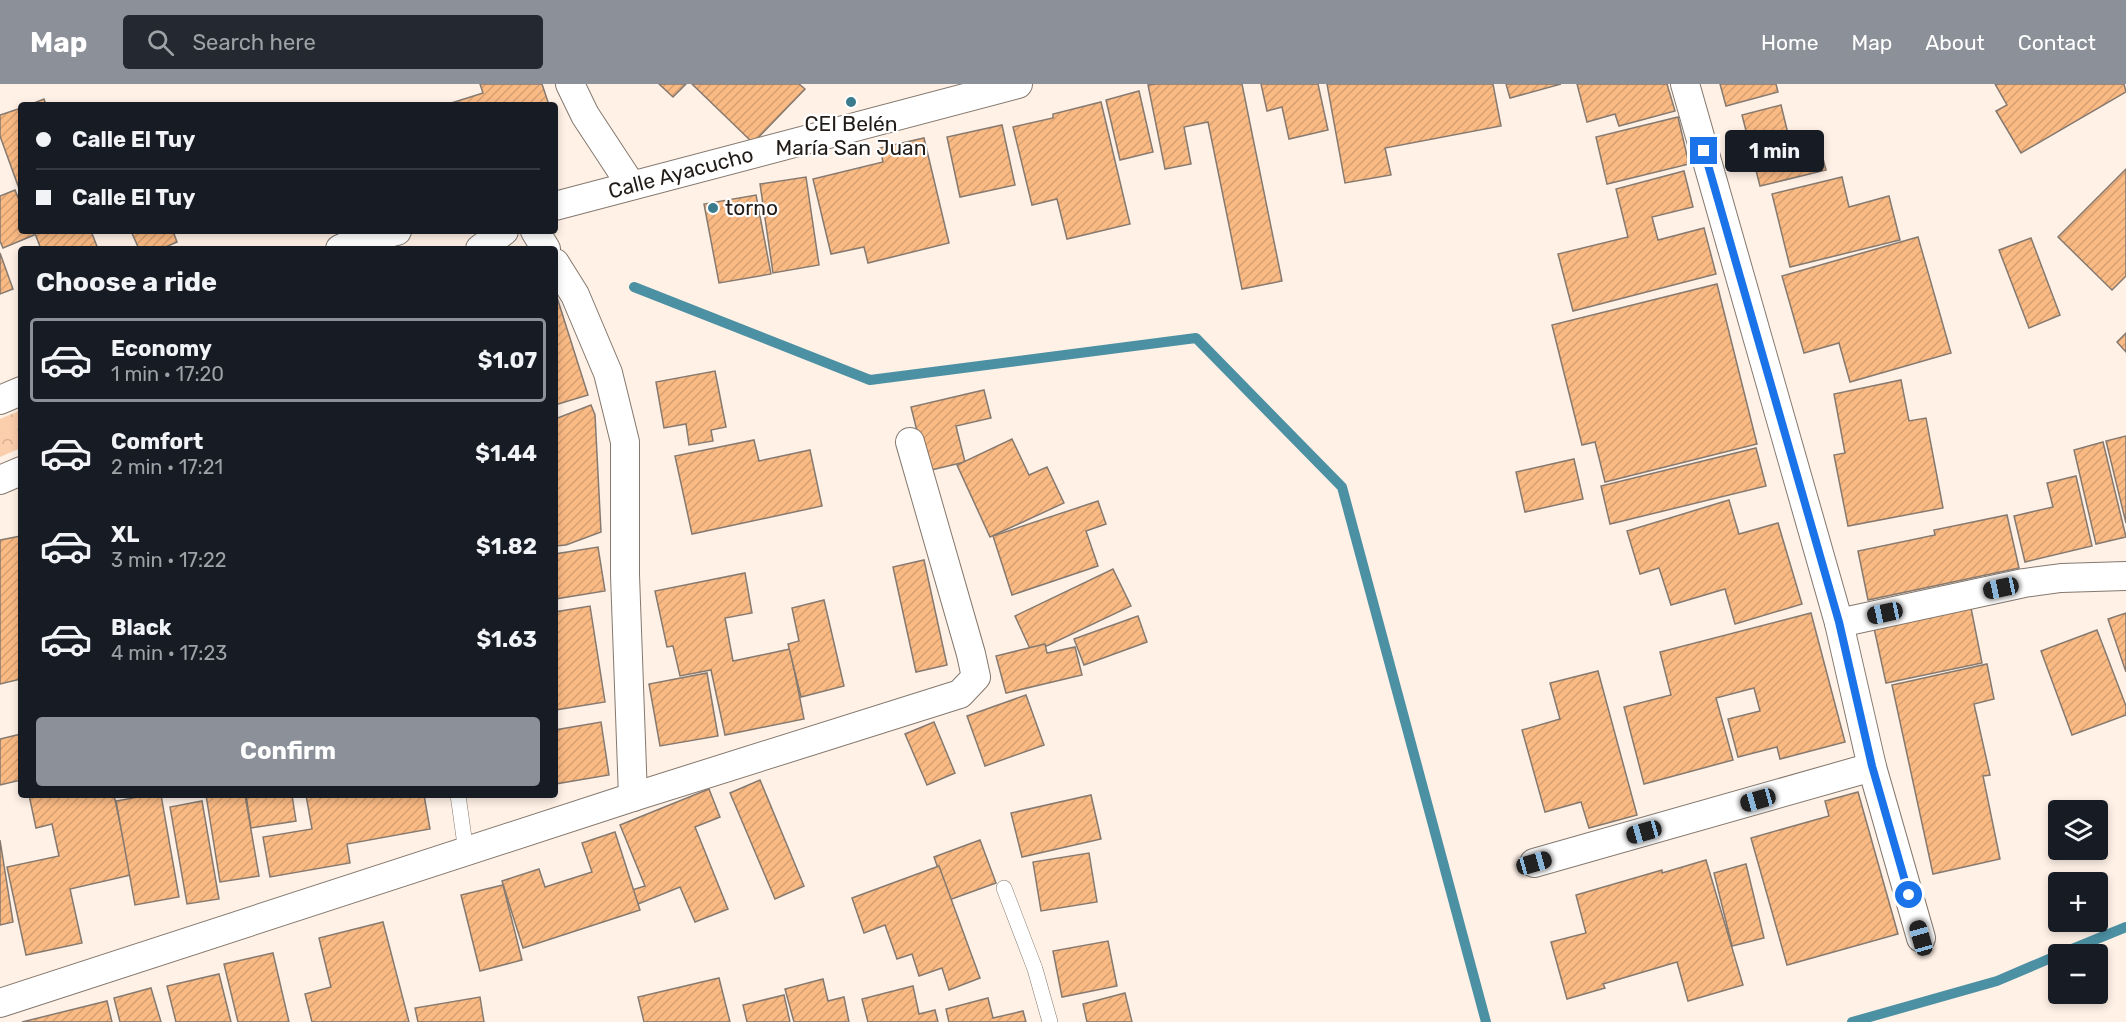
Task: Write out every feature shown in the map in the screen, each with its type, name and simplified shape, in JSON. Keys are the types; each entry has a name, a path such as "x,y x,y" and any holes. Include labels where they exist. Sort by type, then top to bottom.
{"street":[{"path":"570,84 585,115 631,185"},
{"name":"Calle Ayacucho","path":"558,205 1018,84"},
{"path":"1685,84 1839,622 1872,766 1921,938"},
{"path":"347,246 385,234"},
{"path":"484,246 500,234"},
{"path":"558,267 575,295 608,373 625,442 624,576 633,797"},
{"path":"0,400 18,392"},
{"path":"0,1003 633,797 960,694 976,677 910,442"},
{"path":"0,480 18,472"},
{"path":"1839,622 2061,578 2126,576"},
{"path":"1534,863 1872,766"}],"lane":[{"path":"458,798 466,852"},
{"path":"1004,888 1035,969 1050,1022"}],"green space":[{"path":"18,411 18,449 0,457 0,419"}],"building":[{"path":"480,84 542,84 548,102 454,102 483,93"},
{"path":"659,84 686,84 673,97"},
{"path":"692,84 799,84 805,89 753,143"},
{"path":"1242,84 1282,281 1242,289 1208,122 1184,127 1191,164 1165,169 1148,85"},
{"path":"1261,84 1318,84 1328,130 1289,139 1282,107 1267,111"},
{"path":"1327,84 1493,84 1501,126 1385,148 1391,175 1345,183"},
{"path":"1506,84 1561,84 1510,98"},
{"path":"1577,84 1667,84 1675,111 1619,126 1615,114 1587,122"},
{"path":"1720,84 1776,84 1778,92 1726,106"},
{"path":"1995,84 2124,84 2126,92 2021,153 1996,111 2007,105"},
{"path":"1139,91 1153,152 1120,160 1106,100"},
{"path":"1101,102 1130,224 1067,239 1057,199 1032,205 1013,127 1053,118 1053,114"},
{"path":"1781,105 1791,146 1818,139 1826,170 1760,186 1742,115"},
{"path":"18,109 18,186 0,136 0,115"},
{"path":"1678,117 1689,164 1607,184 1596,137"},
{"path":"1002,125 1015,185 960,197 947,137"},
{"path":"924,138 949,243 868,263 864,247 831,254 813,179 883,162 880,148"},
{"path":"2126,169 2126,276 2112,290 2058,237"},
{"path":"1684,171 1693,207 1652,217 1658,240 1704,228 1716,274 1573,311 1558,254 1628,237 1616,189"},
{"path":"806,177 819,265 773,273 760,184"},
{"path":"1842,177 1849,207 1889,196 1900,240 1790,267 1772,194"},
{"path":"15,190 18,198 18,234 34,235 3,248 0,241 0,196"},
{"path":"756,195 771,274 719,283 704,204"},
{"path":"35,234 92,234 97,246 40,246"},
{"path":"132,234 174,234 177,242 168,246 138,246"},
{"path":"1918,237 1951,353 1850,382 1839,343 1804,353 1782,276"},
{"path":"2031,238 2060,315 2029,328 1999,250"},
{"path":"0,253 13,289 0,294"},
{"path":"1717,284 1757,444 1605,482 1595,442 1582,445 1552,325"},
{"path":"558,300 588,395 558,404"},
{"path":"2126,333 2126,352 2117,342"},
{"path":"715,371 726,427 711,430 713,441 689,445 686,424 664,428 656,382"},
{"path":"1901,380 1909,421 1926,418 1943,508 1848,526 1834,455 1845,453 1834,394"},
{"path":"984,390 991,418 956,426 965,462 927,471 911,407"},
{"path":"591,405 595,415 601,532 558,546 558,418"},
{"path":"2126,436 2126,523 2106,441"},
{"path":"1012,439 1029,475 1047,467 1064,503 990,537 957,465"},
{"path":"754,440 759,461 810,450 822,506 692,534 675,456"},
{"path":"2103,442 2126,537 2096,544 2074,450"},
{"path":"1756,448 1766,486 1610,524 1601,486"},
{"path":"1574,459 1583,499 1525,512 1516,472"},
{"path":"2076,476 2092,546 2025,562 2014,516 2053,507 2047,483"},
{"path":"1729,500 1739,534 1778,523 1802,604 1735,624 1725,589 1671,605 1659,568 1640,574 1627,531"},
{"path":"1098,501 1106,524 1086,531 1098,566 1012,595 993,536"},
{"path":"2007,515 2019,568 1868,600 1858,551 1935,535 1934,530"},
{"path":"18,537 18,680 0,684 0,540"},
{"path":"598,547 605,591 558,599 558,554"},
{"path":"924,560 947,665 916,672 893,567"},
{"path":"1113,569 1131,606 1032,653 1015,616"},
{"path":"745,573 752,613 725,618 733,661 790,649 804,719 725,735 711,670 680,676 673,646 667,647 655,591"},
{"path":"824,600 844,686 801,697 788,644 799,641 792,608"},
{"path":"590,606 605,702 558,710 558,611"},
{"path":"1971,608 1982,663 1886,683 1874,628"},
{"path":"1811,613 1845,742 1780,759 1777,747 1738,757 1728,719 1760,711 1754,688 1716,698 1733,760 1644,784 1624,707 1671,695 1660,652"},
{"path":"2126,613 2126,672 2108,619"},
{"path":"1138,616 1147,642 1084,665 1074,639"},
{"path":"2097,630 2126,706 2126,715 2072,735 2041,651"},
{"path":"1045,644 1047,653 1075,647 1082,675 1006,693 996,656"},
{"path":"1987,664 1994,699 1974,704 1990,775 1983,776 2000,859 1933,874 1892,685"},
{"path":"1598,671 1637,815 1589,828 1581,802 1545,812 1522,730 1560,719 1550,683"},
{"path":"707,673 718,736 660,746 649,684"},
{"path":"1026,695 1044,745 985,766 967,716"},
{"path":"601,722 609,775 558,784 558,729"},
{"path":"934,722 955,773 927,785 905,734"},
{"path":"18,735 18,781 0,785 0,739"},
{"path":"760,780 804,886 775,899 730,793"},
{"path":"709,789 720,817 695,827 728,909 695,922 680,887 638,904 632,890 645,886 620,825"},
{"path":"1858,792 1898,934 1787,965 1751,838 1829,816 1825,801"},
{"path":"1091,795 1101,839 1022,857 1011,813"},
{"path":"30,798 115,798 131,875 70,889 82,943 26,955 7,867 59,856 52,824 36,828"},
{"path":"132,798 162,798 179,897 135,905 116,801"},
{"path":"206,798 246,798 259,876 220,882"},
{"path":"246,798 292,798 296,821 251,828"},
{"path":"307,798 425,798 430,829 347,844 350,863 270,877 263,837 312,829"},
{"path":"202,801 219,899 187,904 170,807"},
{"path":"615,832 640,910 523,948 502,881 539,869 545,887 592,872 582,843"},
{"path":"0,840 13,922 0,925"},
{"path":"980,840 996,883 949,900 934,857"},
{"path":"1089,853 1097,902 1041,911 1033,862"},
{"path":"1706,860 1743,985 1688,1001 1677,962 1603,984 1605,988 1567,999 1551,942 1586,933 1576,895"},
{"path":"1746,864 1764,938 1732,946 1714,873"},
{"path":"939,866 980,978 949,990 942,968 919,976 912,954 897,959 885,925 864,933 852,898"},
{"path":"503,885 522,960 480,971 461,895"},
{"path":"383,922 409,1022 312,1022 305,994 331,987 319,938"},
{"path":"1108,941 1117,986 1062,997 1053,951"},
{"path":"273,953 289,1022 238,1022 224,964"},
{"path":"219,974 231,1022 176,1022 167,986"},
{"path":"719,978 730,1022 644,1022 638,997"},
{"path":"823,979 828,1001 844,997 849,1022 794,1022 785,989"},
{"path":"913,986 919,1014 935,1010 938,1022 868,1022 862,999"},
{"path":"151,988 161,1022 120,1022 114,998"},
{"path":"1125,993 1132,1022 1087,1022 1083,1004"},
{"path":"784,995 790,1022 747,1022 743,1005"},
{"path":"480,997 484,1022 418,1022 415,1008"},
{"path":"988,998 993,1018 1023,1011 1026,1022 949,1022 946,1009"},
{"path":"107,1001 112,1022 22,1022"}],"waterway":[{"path":"634,287 870,380 1196,338 1342,487 1486,1022"},
{"path":"2084,944 2126,927"},
{"path":"1852,1022 1997,981 2048,959"}],"place":[{"name":"CEI Belén María San Juan","path":"851,102"},
{"name":"torno","path":"713,208"}],"route":[{"path":"1704,151 1839,622 1872,766 1909,895"}]}
